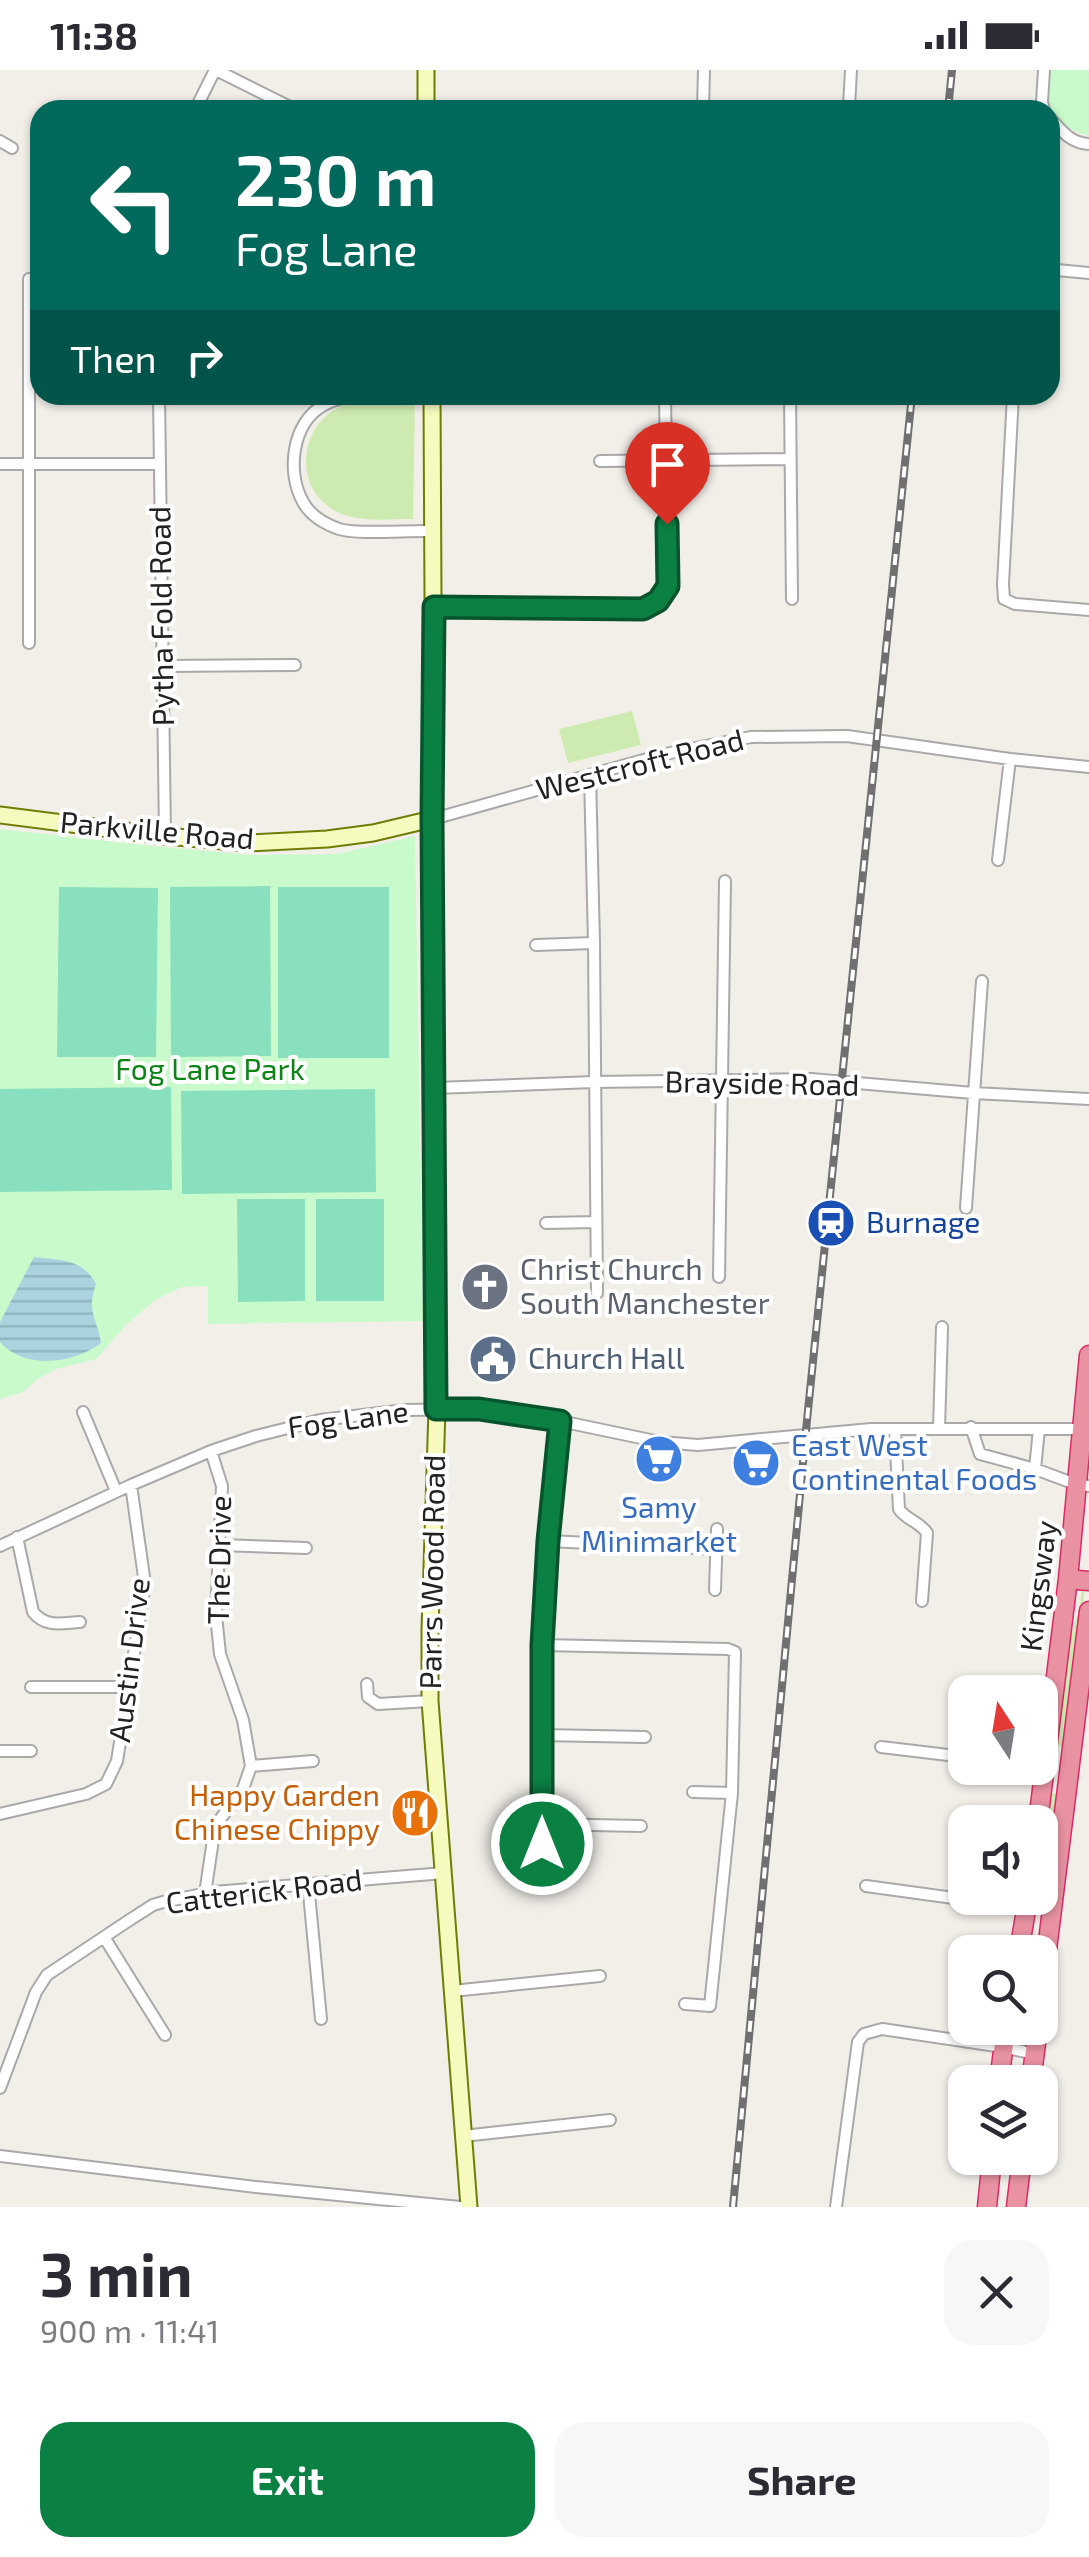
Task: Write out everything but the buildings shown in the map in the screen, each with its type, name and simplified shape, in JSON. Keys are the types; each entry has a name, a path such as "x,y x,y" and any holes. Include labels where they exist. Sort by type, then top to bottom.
{"highway":[{"name":"Kingsway","path":"1056,1675 1085,1487 1089,1355"},
{"path":"1062,1632 1084,1580 1085,1487"},
{"name":"Kingsway","path":"1049,1935 1089,1611"},
{"path":"1033,2065 1036,2045"},
{"path":"1001,2065 1003,2047"},
{"path":"987,2207 990,2175"},
{"path":"1016,2207 1020,2175"}],"street":[{"path":"200,100 215,70 276,100"},
{"path":"426,70 426,100"},
{"path":"704,70 704,100"},
{"path":"849,100 851,70"},
{"path":"1042,100 1044,70"},
{"path":"1060,129 1075,142 1089,144"},
{"path":"0,141 12,148"},
{"path":"1060,271 1089,273"},
{"path":"29,278 29,643"},
{"name":"Pytha Fold Road","path":"159,405 165,836"},
{"path":"323,405 300,432 294,460 296,484 304,504 322,522 345,531 432,531"},
{"name":"Parrs Wood Road","path":"432,405 436,1409 430,1701 468,2207"},
{"path":"434,607 643,609 658,601 668,586 666,405"},
{"path":"790,405 792,599"},
{"path":"1013,405 1004,599 1015,604 1089,610"},
{"path":"600,461 790,459"},
{"path":"0,464 159,464"},
{"path":"164,666 295,665"},
{"name":"Westcroft Road","path":"432,819 696,747 773,736 847,736 1010,760 1089,767"},
{"path":"998,860 1010,760"},
{"path":"590,775 597,1292"},
{"name":"Parkville Road","path":"0,815 246,844 372,833 432,819"},
{"path":"719,1278 725,881"},
{"path":"536,945 594,944"},
{"path":"966,1208 982,982"},
{"name":"Brayside Road","path":"434,1088 812,1079 1089,1099"},
{"path":"546,1223 596,1222"},
{"path":"939,1428 942,1327"},
{"name":"Fog Lane","path":"0,1546 211,1451 311,1421 405,1410 479,1409 660,1442 698,1445 843,1431 1087,1428"},
{"path":"83,1412 116,1491"},
{"path":"542,1864 542,1645 560,1421"},
{"path":"971,1427 980,1454 1085,1487"},
{"path":"895,1429 898,1509 927,1533 922,1600"},
{"path":"1034,1468 1039,1429"},
{"name":"The Drive","path":"211,1451 222,1486 216,1615 220,1654 242,1720 251,1766"},
{"name":"Austin Drive","path":"0,1814 86,1794 106,1784 117,1761 145,1584 131,1484"},
{"path":"715,1590 717,1529"},
{"path":"18,1537 33,1612 51,1624 80,1622"},
{"path":"548,1541 716,1549"},
{"path":"219,1545 306,1548"},
{"path":"542,1645 728,1648 735,1652 732,1793 710,2006 686,2004"},
{"path":"367,1684 368,1697 378,1704 430,1701"},
{"path":"31,1687 129,1686"},
{"path":"542,1735 644,1737"},
{"path":"880,1746 948,1755"},
{"path":"0,1751 31,1751"},
{"path":"205,1894 215,1826 243,1788 251,1766 313,1762"},
{"path":"693,1792 732,1793"},
{"path":"542,1824 642,1826"},
{"name":"Catterick Road","path":"0,2088 46,1975 153,1905 205,1894 444,1872"},
{"path":"308,1883 321,2019"},
{"path":"866,1886 948,1895"},
{"path":"104,1936 165,2035"},
{"path":"452,1991 600,1976"},
{"path":"836,2207 858,2042 862,2036 870,2030 882,2029 1035,2054"},
{"path":"463,2136 610,2120"},
{"path":"0,2156 460,2207"}],"green space":[{"path":"1050,70 1089,70 1089,135 1060,120 1060,100 1049,100"},
{"path":"347,405 415,405 413,519 348,516 329,507 317,495 309,480 308,448 323,419"},
{"path":"632,711 641,745 568,763 559,729"},
{"name":"Fog Lane Park","path":"0,829 249,855 337,854 415,836 423,1321 208,1324 208,1286 182,1287 155,1300 96,1359 56,1369 23,1392 0,1399"},
{"path":"270,886 271,1056 171,1057 170,887"},
{"path":"59,887 158,888 156,1057 57,1057"},
{"path":"278,887 389,887 389,1058 278,1058"},
{"path":"171,1087 172,1190 0,1192 0,1089"},
{"path":"375,1089 376,1192 182,1194 181,1091"},
{"path":"237,1199 305,1199 305,1301 238,1302"},
{"path":"316,1199 384,1199 384,1301 316,1301"},
{"path":"1085,1586 1065,1747 1058,1746 1071,1637"},
{"path":"1049,1792 1058,1794 1057,1805 1047,1805"}],"water":[{"path":"34,1257 70,1262 91,1276 96,1284 92,1308 101,1343 77,1356 49,1361 22,1357 0,1342 0,1322"}],"railway":[{"path":"949,100 952,70"},
{"path":"733,2207 807,1420 911,405"}],"place":[{"name":"Burnage","path":"831,1223"},
{"name":"Christ Church South Manchester","path":"485,1287"},
{"name":"Church Hall","path":"493,1359"},
{"name":"Samy Minimarket","path":"659,1459"},
{"name":"East West Continental Foods","path":"756,1463"},
{"name":"Happy Garden Chinese Chippy","path":"415,1813"}],"route":[{"path":"542,1844 542,1645 560,1421 479,1409 436,1409 434,607 643,609 658,601 668,586 667,524"}]}
